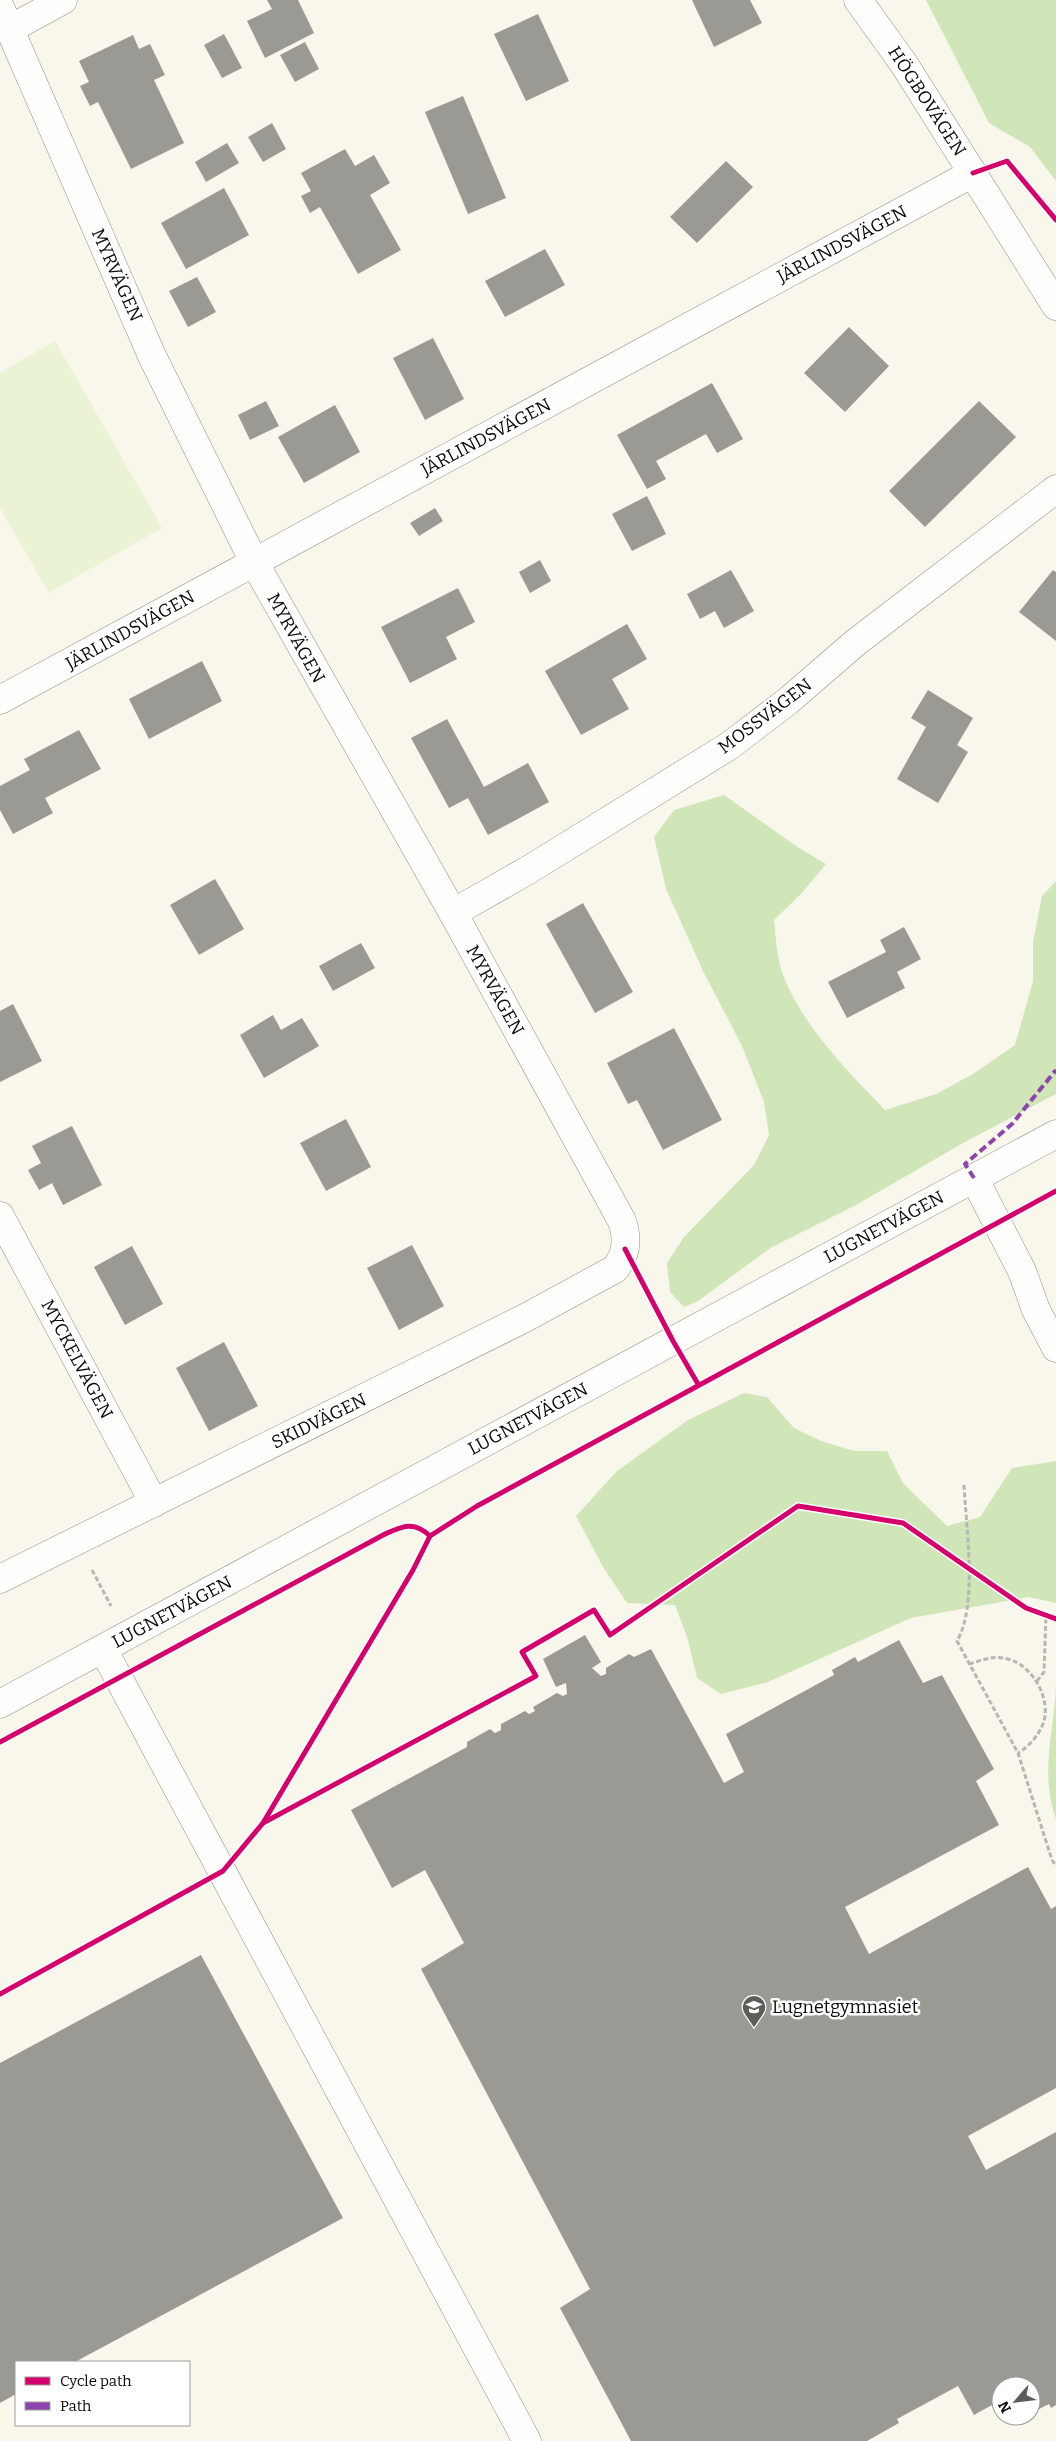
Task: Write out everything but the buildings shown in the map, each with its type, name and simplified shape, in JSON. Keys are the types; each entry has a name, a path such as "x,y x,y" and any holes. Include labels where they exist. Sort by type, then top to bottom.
{"street":[{"path":"5,18 63,0"},
{"name":"HÖGBOVÄGEN","path":"858,0 904,64 1056,306"},
{"name":"MYRVÄGEN","path":"5,18 152,356 254,562 453,914 622,1221 626,1233 626,1249"},
{"name":"JÄRLINDSVÄGEN","path":"0,700 973,173"},
{"name":"MOSSVÄGEN","path":"453,914 530,869 729,746 788,701 855,643 1056,489"},
{"name":"LUGNETVÄGEN","path":"0,1704 1056,1134"},
{"path":"974,1178 1022,1271 1036,1310 1056,1348"},
{"name":"MYCKELVÄGEN","path":"0,1216 154,1503"},
{"name":"SKIDVÄGEN","path":"0,1579 525,1318 614,1270 622,1260 626,1249"},
{"path":"103,1649 527,2441"}],"path":[{"path":"964,1485 969,1584 963,1631 957,1641 1018,1753 1052,1860 1056,1865"},
{"path":"77,1541 127,1636"},
{"path":"961,1563 977,1574"},
{"path":"1037,1681 1044,1672 1049,1616 1040,1613"},
{"path":"969,1664 988,1658 1003,1658 1020,1663 1037,1681 1043,1698 1045,1716 1038,1733 1027,1748 1018,1753"}],"green space":[{"path":"926,0 1056,0 1056,181 1030,147 989,123"},
{"path":"55,341 162,528 49,593 0,508 0,373"},
{"path":"724,795 799,848 826,864 801,894 774,920 780,966 794,999 816,1033 842,1065 885,1110 936,1094 973,1074 1015,1045 1033,981 1033,942 1042,896 1056,881 1056,1094 963,1143 858,1204 772,1247 698,1301 684,1307 670,1292 667,1263 684,1237 754,1165 769,1135 764,1102 742,1046 703,971 666,889 654,837 674,810"},
{"path":"744,1393 767,1397 794,1428 821,1441 854,1451 887,1451 903,1483 947,1526 980,1517 1012,1468 1056,1461 1056,1603 1029,1597 911,1618 768,1682 721,1694 697,1678 688,1640 675,1605 627,1603 603,1567 576,1516 617,1471 688,1420"},
{"path":"1056,1683 1056,1819 1051,1801 1048,1768"}],"marked path":[{"path":"974,1178 965,1164 1012,1124 1056,1070"}],"cycle path":[{"path":"973,173 1007,161 1056,220"},
{"path":"0,1994 223,1871 263,1823 413,1570 430,1536 477,1506 1056,1191"},
{"path":"625,1249 673,1341 698,1384"},
{"path":"263,1823 536,1676 522,1652 594,1610 610,1635 798,1506 903,1523 1026,1608 1056,1619"},
{"path":"0,1742 385,1534 408,1526 419,1528 430,1536"}],"place":[{"name":"Lugnetgymnasiet","path":"754,2028"}]}
